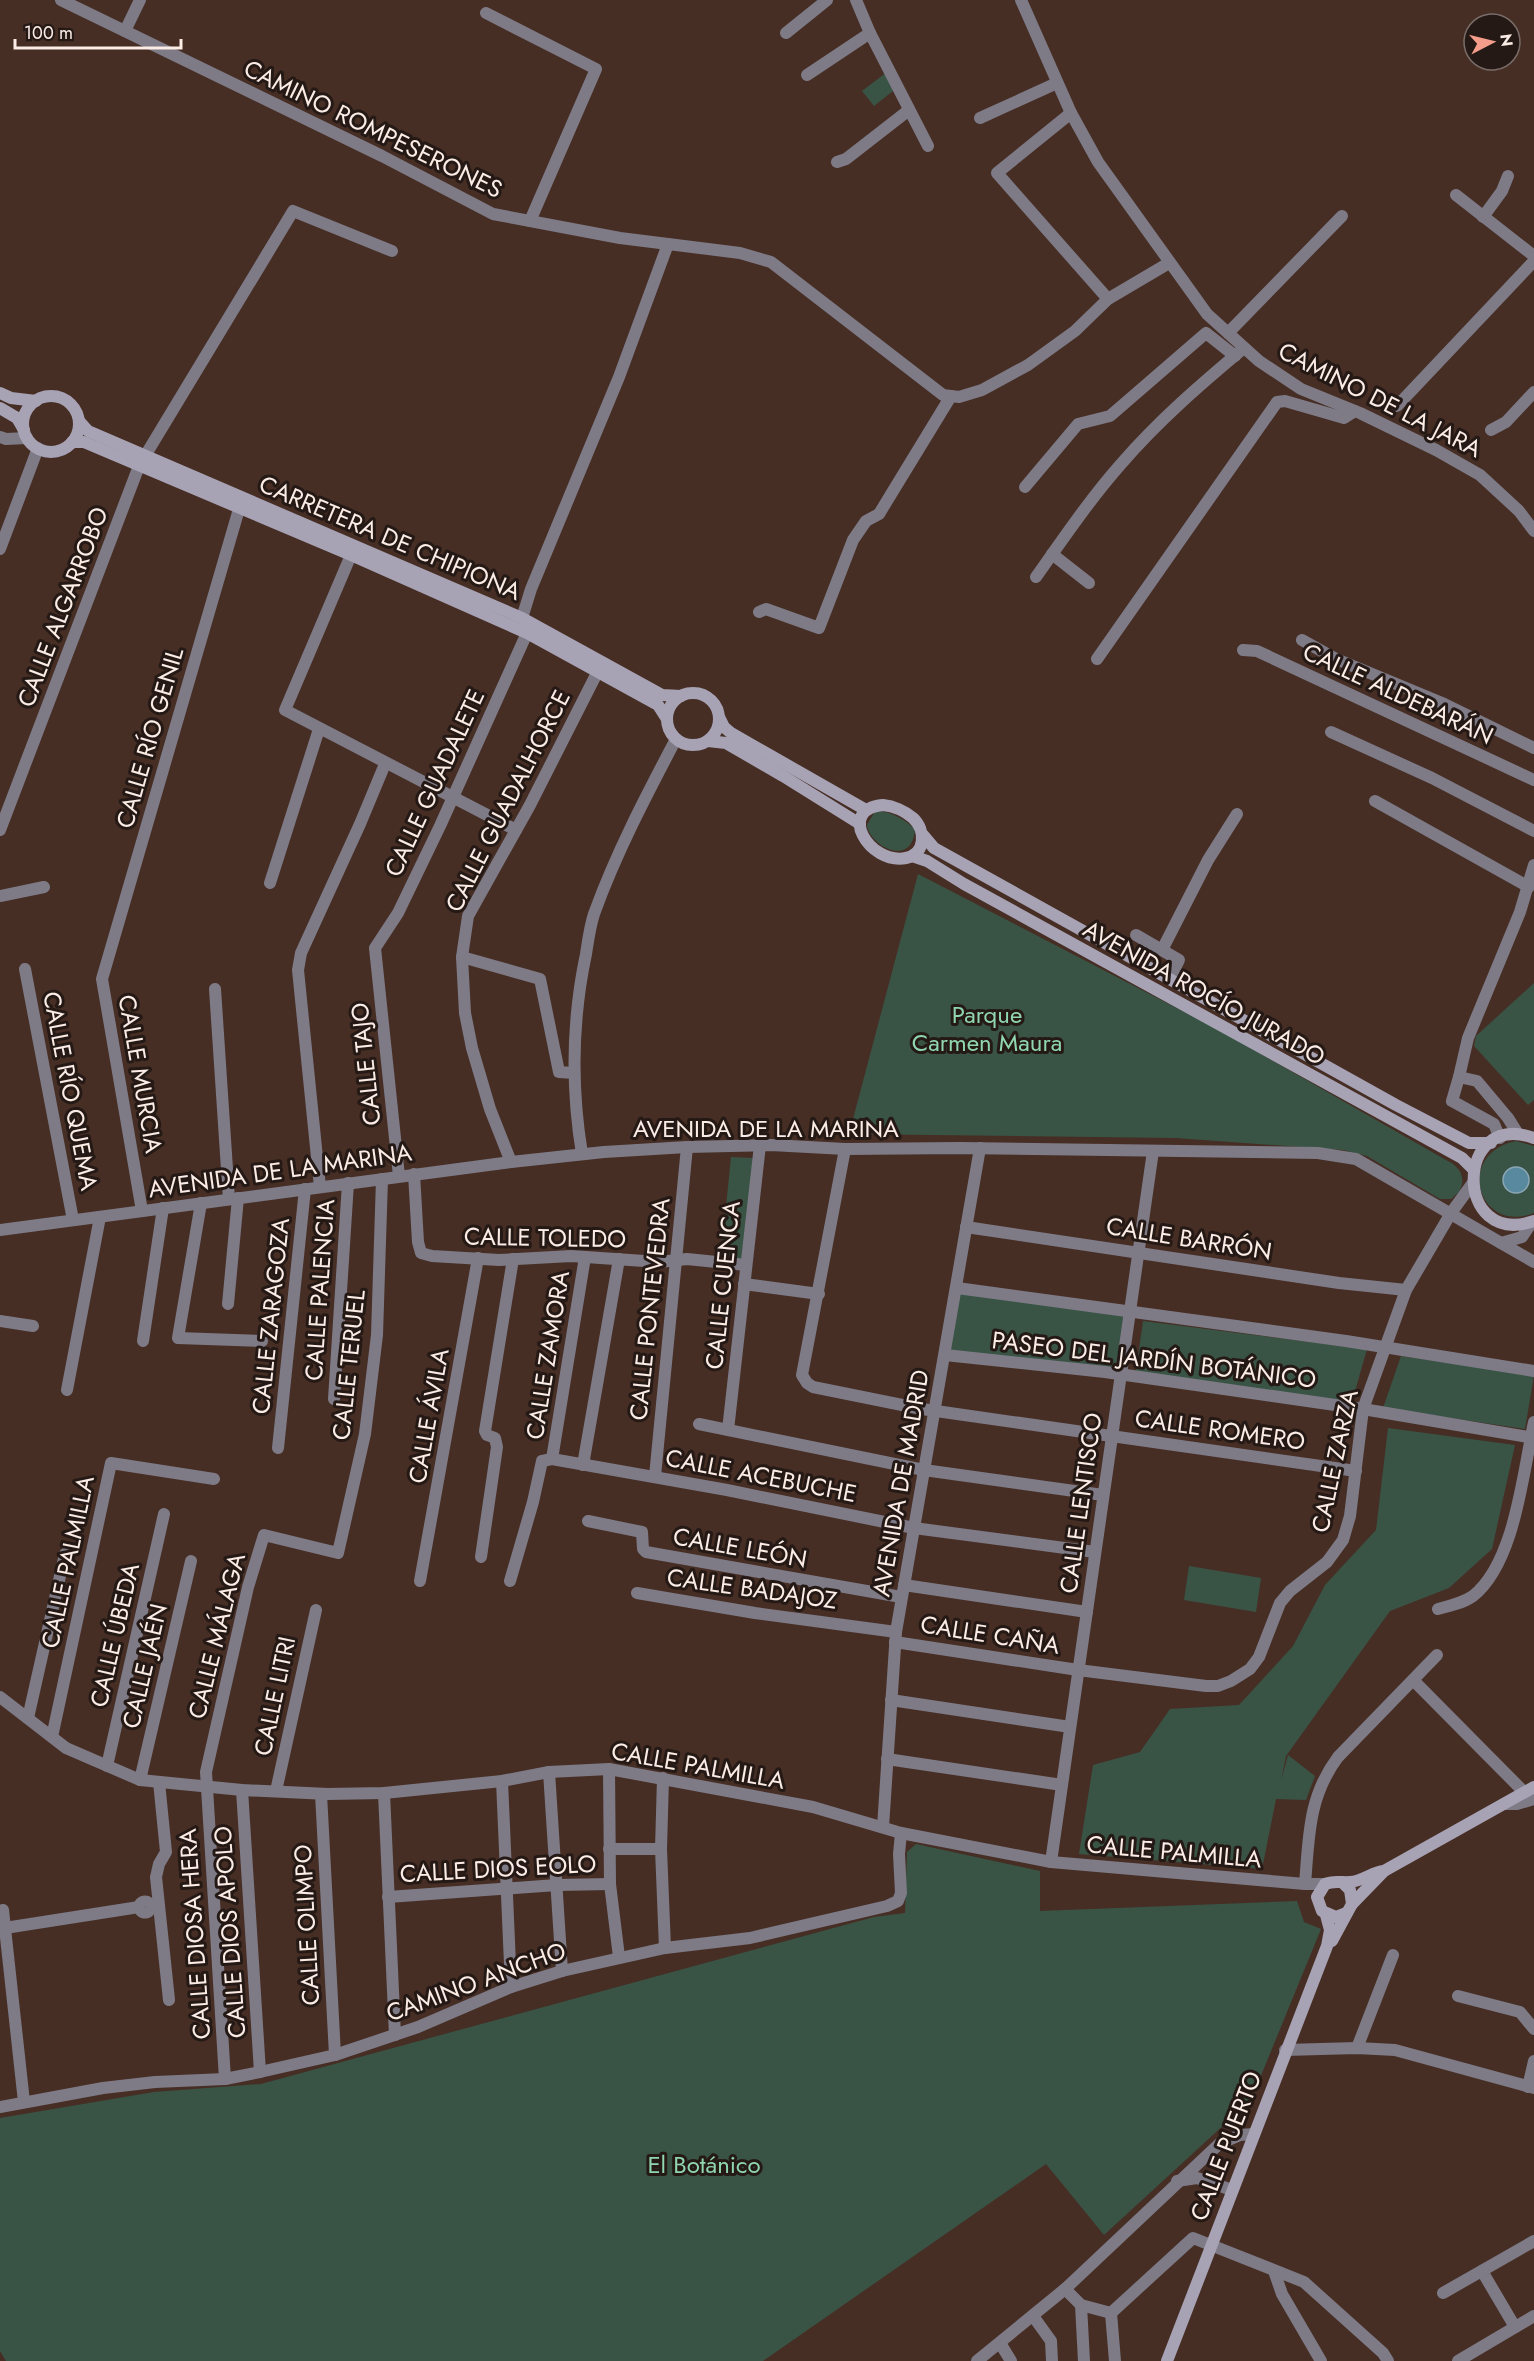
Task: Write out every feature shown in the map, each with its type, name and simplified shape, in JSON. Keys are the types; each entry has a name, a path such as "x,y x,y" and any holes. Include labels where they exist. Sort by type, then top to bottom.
{"main road":[{"path":"0,393 11,398 36,401"},
{"path":"0,408 17,418 26,434 38,448 56,451 72,442 76,436 79,421 75,410 60,398 48,396 30,405 24,417 26,434"},
{"name":"CARRETERA DE CHIPIONA","path":"79,421 88,431 142,461 239,509 351,555 527,633 658,705 667,719"},
{"name":"CARRETERA DE CHIPIONA","path":"72,442 84,442 142,461 522,618 662,695 681,696"},
{"path":"719,717 717,730 708,741 688,745 676,739 668,727 667,719 671,705 681,696 694,693 706,696 715,705 724,727 731,733 866,810"},
{"path":"708,741 726,743 860,825"},
{"path":"874,806 891,806 913,818 923,835 920,848 912,856 899,859 869,848 861,834 860,825 866,810 874,806"},
{"name":"AVENIDA ROCÍO JURADO","path":"923,835 934,848 1468,1143 1528,1135"},
{"name":"AVENIDA ROCÍO JURADO","path":"912,856 927,861 964,884 1462,1158 1473,1169"},
{"path":"1495,1140 1483,1150 1473,1169 1472,1184 1476,1197 1483,1209 1493,1218 1519,1225 1533,1222"},
{"name":"CALLE PUERTO","path":"1327,1946 1333,1940 1349,1909 1384,1871 1504,1804 1531,1793"},
{"name":"CALLE PUERTO","path":"1342,1882 1352,1882 1384,1871"},
{"path":"1342,1882 1350,1890 1349,1909 1336,1917 1326,1915 1319,1907 1317,1897 1325,1884 1342,1882"},
{"name":"CALLE PUERTO","path":"1170,2360 1285,2050 1327,1946 1330,1930 1326,1915"}],"street":[{"name":"CAMINO ROMPESERONES","path":"61,0 382,156 494,214 610,236 740,253 771,262 936,390 943,395 951,396"},
{"path":"125,31 140,0"},
{"path":"786,33 827,0"},
{"path":"856,0 870,33 928,146"},
{"name":"CAMINO DE LA JARA","path":"1022,0 1071,113 1098,162 1207,314 1228,333 1240,352 1301,388 1436,450 1480,476 1519,511 1534,531"},
{"path":"486,13 596,69 530,221"},
{"path":"807,75 870,33"},
{"path":"980,118 1057,83"},
{"path":"837,162 846,159 909,110"},
{"path":"1071,113 997,173 1108,298"},
{"path":"1483,217 1502,191 1508,176"},
{"path":"1456,195 1534,256"},
{"name":"CALLE ALGARROBO","path":"0,830 142,461 293,211 392,251"},
{"path":"1228,333 1342,216"},
{"path":"522,618 531,589 619,377 668,244"},
{"path":"1396,406 1534,261"},
{"path":"759,612 766,609 819,628 853,540 866,521 879,514 951,396 959,397 982,390 1028,365 1075,331 1108,298 1169,263"},
{"path":"1026,487 1078,424 1110,416 1206,333 1240,352 1182,401 1121,463 1036,577"},
{"path":"1491,430 1506,422 1534,392"},
{"path":"1097,659 1277,402 1285,401 1344,418 1354,411"},
{"path":"0,437 6,439 26,434"},
{"path":"0,549 38,448"},
{"name":"CALLE RÍO GENIL","path":"102,979 239,509"},
{"path":"1052,554 1089,582"},
{"path":"351,555 285,710 385,764 516,830"},
{"name":"CALLE GUADALETE","path":"375,948 398,913 453,798 527,633"},
{"path":"1302,640 1336,659 1442,703 1534,748"},
{"name":"CALLE ALDEBARÁN","path":"1243,650 1257,651 1534,780"},
{"name":"CALLE GUADALHORCE","path":"511,1162 490,1109 472,1048 465,1013 462,957 468,916 516,830 598,670"},
{"path":"270,883 319,729"},
{"path":"1331,732 1432,778 1534,831"},
{"path":"582,1154 576,1121 574,1073 578,990 594,916 617,856 676,739"},
{"path":"320,1186 298,970 301,953 385,764"},
{"path":"1375,801 1529,887"},
{"path":"1162,950 1208,860 1238,814"},
{"path":"1495,1140 1494,1124 1452,1101 1468,1038 1529,887 1534,865"},
{"path":"0,896 44,887"},
{"name":"AVENIDA ROCÍO JURADO","path":"1136,934 1179,960 1170,978"},
{"name":"CALLE TAJO","path":"375,948 399,1176"},
{"path":"462,957 540,979 559,1072 574,1073"},
{"name":"CALLE RÍO QUEMA","path":"25,969 73,1220"},
{"name":"CALLE MURCIA","path":"102,979 142,1211"},
{"path":"215,989 234,1198 228,1304"},
{"path":"1458,1077 1477,1081 1496,1104 1528,1135"},
{"path":"1483,1118 1496,1104"},
{"name":"AVENIDA DE LA MARINA","path":"0,1231 511,1162 582,1154 687,1147 760,1145 846,1149 980,1148 1318,1153 1356,1159 1531,1260"},
{"name":"CALLE CUENCA","path":"728,1430 760,1145"},
{"name":"CALLE PONTEVEDRA","path":"654,1476 687,1147"},
{"name":"AVENIDA DE MADRID","path":"883,1827 895,1637 980,1148"},
{"name":"CALLE ROMERO","path":"846,1149 802,1375 813,1387 934,1410 1356,1472"},
{"name":"CALLE LENTISCO","path":"1051,1862 1153,1150"},
{"name":"CALLE TOLEDO","path":"414,1174 418,1242 421,1253 432,1256 513,1259 585,1257 659,1262 687,1259 746,1265"},
{"name":"CALLE TERUEL","path":"338,1553 365,1434 376,1346 382,1179"},
{"name":"CALLE PALENCIA","path":"334,1399 348,1183"},
{"name":"CALLE ZARZA","path":"1078,1670 1206,1686 1231,1681 1250,1670 1259,1657 1280,1602 1290,1591 1327,1562 1343,1540 1350,1516 1363,1409 1406,1290 1451,1213 1472,1184"},
{"name":"CALLE ZARAGOZA","path":"278,1448 305,1189"},
{"path":"1462,1198 1467,1222"},
{"path":"201,1203 178,1338 262,1341"},
{"path":"143,1341 163,1208"},
{"path":"67,1390 100,1217"},
{"path":"1501,1243 1522,1237 1533,1222"},
{"name":"CALLE BARRÓN","path":"966,1227 1339,1283 1406,1290"},
{"path":"1522,1237 1531,1260"},
{"name":"CALLE ZAMORA","path":"552,1459 585,1257"},
{"name":"CALLE ÁVILA","path":"420,1581 478,1258"},
{"path":"482,1557 496,1447 495,1438 487,1435 485,1431 513,1259"},
{"path":"583,1466 619,1259"},
{"path":"744,1284 819,1294"},
{"name":"PASEO DEL JARDÍN BOTÁNICO","path":"957,1288 1346,1341 1534,1371"},
{"path":"0,1321 33,1326"},
{"name":"PASEO DEL JARDÍN BOTÁNICO","path":"945,1355 1363,1409 1532,1438"},
{"path":"1438,1610 1472,1596 1491,1573 1513,1526 1534,1422"},
{"path":"699,1424 924,1470 1103,1495"},
{"path":"510,1581 533,1502 542,1461 552,1459"},
{"name":"CALLE ACEBUCHE","path":"552,1459 583,1466 654,1476 914,1528 1095,1552"},
{"name":"CALLE PALMILLA","path":"52,1737 111,1463 214,1479"},
{"name":"CALLE ÚBEDA","path":"107,1766 164,1514"},
{"name":"CALLE LEÓN","path":"588,1521 642,1532 643,1549 646,1552 903,1591"},
{"name":"CALLE MÁLAGA","path":"207,1788 206,1772 248,1587 264,1535 338,1553"},
{"path":"28,1718 65,1554"},
{"name":"CALLE JAÉN","path":"140,1780 191,1561"},
{"path":"903,1591 1087,1612"},
{"name":"CALLE BADAJOZ","path":"637,1593 895,1637"},
{"name":"CALLE LITRI","path":"276,1791 315,1610"},
{"name":"CALLE CAÑA","path":"895,1637 1078,1670"},
{"path":"1317,1897 1305,1884 1312,1810 1325,1775 1338,1757 1437,1655"},
{"path":"1414,1681 1531,1793"},
{"name":"CALLE PALMILLA","path":"0,1697 66,1748 140,1780 242,1790 321,1794 384,1793 502,1781 549,1772 609,1769 813,1807 902,1833 1051,1862 1325,1884"},
{"path":"891,1700 1070,1727"},
{"path":"887,1759 1062,1785"},
{"path":"609,1769 610,1884 619,1957"},
{"path":"549,1772 562,1971"},
{"path":"663,1778 661,1849 665,1948"},
{"path":"502,1781 511,1987"},
{"path":"159,1782 166,1852 159,1863 149,1906 169,2000"},
{"name":"CALLE DIOSA HERA","path":"207,1788 225,2079"},
{"name":"CALLE DIOS APOLO","path":"242,1790 260,2072"},
{"path":"384,1793 395,2035"},
{"name":"CALLE OLIMPO","path":"321,1794 335,2055"},
{"name":"CAMINO ANCHO","path":"0,2107 103,2088 155,2082 225,2079 260,2072 335,2055 395,2035 511,1987 562,1971 665,1948 750,1938 887,1906 898,1901 901,1893 899,1854 902,1833"},
{"path":"609,1849 661,1849"},
{"name":"CALLE DIOS EOLO","path":"388,1897 557,1885 610,1884"},
{"path":"5,1928 149,1906"},
{"path":"3,1910 24,2102"},
{"path":"1357,2048 1393,1955"},
{"path":"1458,1996 1520,2012 1534,2029"},
{"path":"1285,2050 1357,2048 1395,2050 1531,2087 1534,2061"},
{"path":"976,2361 1065,2289 1177,2181 1195,2173 1219,2144 1240,2135 1254,2134"},
{"path":"1195,2173 1232,2190"},
{"path":"1111,2313 1193,2238 1304,2282 1383,2353 1388,2361"},
{"path":"1443,2294 1534,2241"},
{"path":"1274,2271 1282,2294 1315,2359"},
{"path":"1482,2271 1515,2327"},
{"path":"1065,2289 1081,2305 1111,2313"},
{"path":"1081,2305 1084,2361"},
{"path":"1111,2313 1114,2361"},
{"path":"1033,2316 1051,2341 1052,2361"},
{"path":"1458,2361 1534,2316"},
{"path":"1000,2343 1011,2361"}],"green space":[{"path":"887,72 895,87 874,106 862,91"},
{"path":"879,811 898,817 915,830 912,842 906,848 899,851 890,850 882,846 869,833 867,825 874,813"},
{"name":"Parque Carmen Maura","path":"918,874 1219,1030 1453,1164 1462,1177 1459,1192 1451,1199 1440,1199 1367,1156 1343,1150 1176,1138 849,1134"},
{"path":"1534,983 1534,1100 1528,1105 1474,1046 1476,1036"},
{"path":"1516,1141 1534,1146 1534,1213 1515,1217 1499,1213 1487,1203 1481,1190 1480,1175 1485,1161 1497,1149"},
{"path":"731,1157 753,1158 743,1259 721,1256"},
{"path":"957,1288 1129,1313 1120,1376 945,1355"},
{"path":"1143,1321 1367,1349 1352,1402 1136,1371"},
{"path":"1401,1356 1534,1375 1525,1429 1383,1408"},
{"path":"1388,1428 1515,1445 1492,1549 1449,1588 1390,1611 1286,1756 1281,1781 1288,1755 1315,1776 1306,1800 1276,1799 1262,1869 1079,1854 1093,1765 1140,1752 1170,1709 1239,1705 1293,1646 1325,1585 1376,1530"},
{"path":"1189,1566 1261,1578 1256,1612 1184,1600"},
{"name":"El Botánico","path":"916,1844 1040,1871 1040,1911 1297,1901 1304,1922 1321,1929 1251,2100 1104,2235 1046,2164 763,2361 6,2361 0,2351 0,2118 154,2092 261,2084 874,1917 905,1913 907,1852"}],"water":[{"path":"1516,1167 1525,1171 1529,1180 1525,1189 1516,1193 1507,1189 1503,1180 1507,1171"}]}
